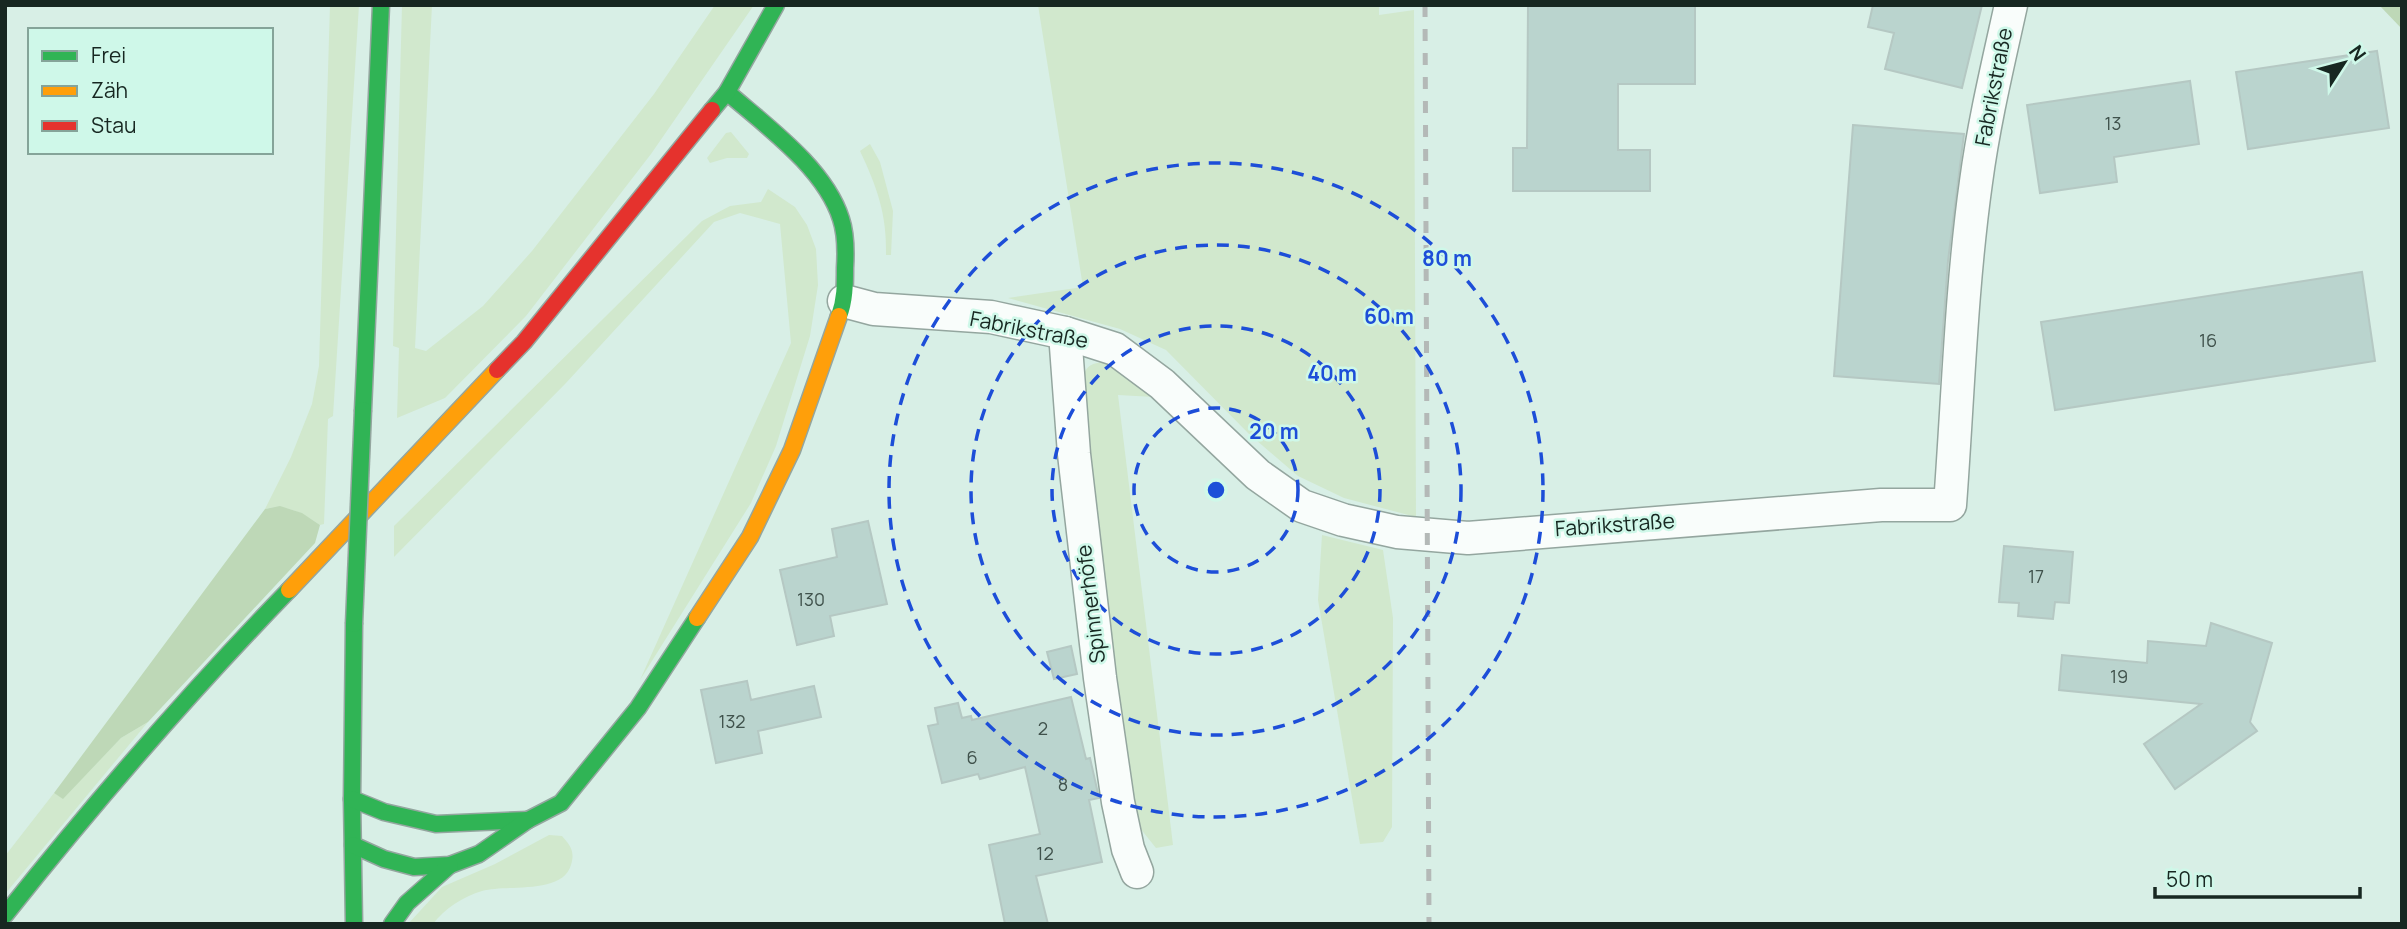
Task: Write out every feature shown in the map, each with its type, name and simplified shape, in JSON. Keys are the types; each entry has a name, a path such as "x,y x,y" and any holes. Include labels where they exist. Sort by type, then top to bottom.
{"main road":[{"path":"354,924 352,799 355,624 381,5"},
{"path":"5,915 76,826 217,664 524,342 727,92 776,5"},
{"path":"353,845 384,859 414,867 450,864 479,854 528,820 561,803 638,708 750,537 792,450 844,301 846,254 841,219 821,180 774,132 727,92"},
{"path":"352,799 384,812 436,824 528,820"},
{"path":"392,924 407,903 450,864"}],"street":[{"name":"Fabrikstraße","path":"844,301 894,312 991,317 1066,333 1115,349 1162,384 1258,475 1302,506 1343,520 1397,532 1468,538 1881,505 1950,505 1976,183 1989,103 2011,5"},
{"name":"Spinnerhöfe","path":"1066,333 1073,454 1100,678 1118,802 1128,849 1137,872"}],"green space":[{"path":"330,5 359,5 333,416 328,419 324,524 320,525 301,513 288,509 265,509 291,457 312,404 319,366"},
{"path":"402,5 432,5 415,348 426,351 483,306 532,251 654,94 715,5 754,5 651,154 526,316 445,398 397,418 399,348 393,346"},
{"path":"1038,5 1379,5 1379,15 1414,10 1416,517 1344,498 1298,476 1249,434 1166,350 1120,329 1008,298 1083,287"},
{"path":"2379,5 2402,5 2402,29"},
{"path":"731,132 749,154 747,158 727,158 710,163 707,158 726,133"},
{"path":"870,144 880,162 893,211 891,255 886,255 880,201 860,151"},
{"path":"768,189 795,207 807,225 816,249 818,285 810,336 776,446 751,503 640,680 791,343 780,224 740,213 714,222 566,383 394,557 394,526 702,221 730,206 761,202"},
{"path":"1106,362 1154,397 1118,395 1173,845 1156,848 1140,828 1129,821 1080,384 1088,367"},
{"path":"280,506 302,513 320,525 315,543 148,722 121,738 63,799 54,793 265,509"},
{"path":"1322,535 1383,550 1393,618 1392,827 1383,842 1360,844 1318,600"},
{"path":"148,722 5,894 5,856 54,793 63,798 121,738"},
{"path":"549,835 562,836 572,853 571,865 566,874 557,881 533,887 482,891 455,904 433,924 408,924 442,887 495,864"}],"building":[{"path":"1528,5 1695,5 1695,84 1618,84 1618,150 1650,150 1650,191 1513,191 1513,148 1527,148"},
{"path":"1873,5 1982,5 1962,88 1885,69 1894,33 1868,27"},
{"path":"2377,51 2389,128 2248,149 2236,72"},
{"path":"2190,81 2199,144 2114,157 2117,182 2040,193 2027,105"},
{"path":"1853,125 1964,134 1948,261 1939,384 1834,376"},
{"path":"2362,272 2375,361 2055,410 2041,322"},
{"path":"868,521 887,604 830,616 834,636 797,645 780,570 837,557 832,529"},
{"path":"2004,546 2073,552 2069,603 2055,602 2053,619 2018,616 2019,603 1999,602"},
{"path":"2211,623 2272,643 2250,722 2257,731 2175,789 2144,744 2201,704 2059,690 2062,655 2147,663 2148,641 2206,646"},
{"path":"1071,646 1077,674 1054,679 1047,652"},
{"path":"747,681 751,700 814,686 821,717 758,731 762,753 716,763 701,690"},
{"path":"1071,697 1086,759 1090,758 1099,798 1089,800 1102,862 1036,876 1048,924 1005,924 989,845 1040,834 1025,767 980,779 978,774 942,783 928,726 938,724 935,708 958,703 962,718 971,716 972,720"}],"railway":[{"path":"1425,5 1429,924"}],"traffic: fast":[{"path":"363,410 381,5"},
{"path":"712,110 727,92 776,5"},
{"path":"727,92 793,149 822,182 833,200 843,225 845,243 844,292 839,316"},
{"path":"354,624 363,410"},
{"path":"5,915 143,749 289,590"},
{"path":"353,845 384,859 414,867 450,865 479,854 528,820 561,803 638,708 697,618"},
{"path":"354,624 354,924"},
{"path":"352,799 384,812 436,824 528,820"},
{"path":"392,924 407,903 450,865"}],"traffic: slow":[{"path":"697,618 750,537 792,450 839,316"},
{"path":"289,590 497,370"}],"traffic: jam":[{"path":"497,370 524,342 712,110"}]}
